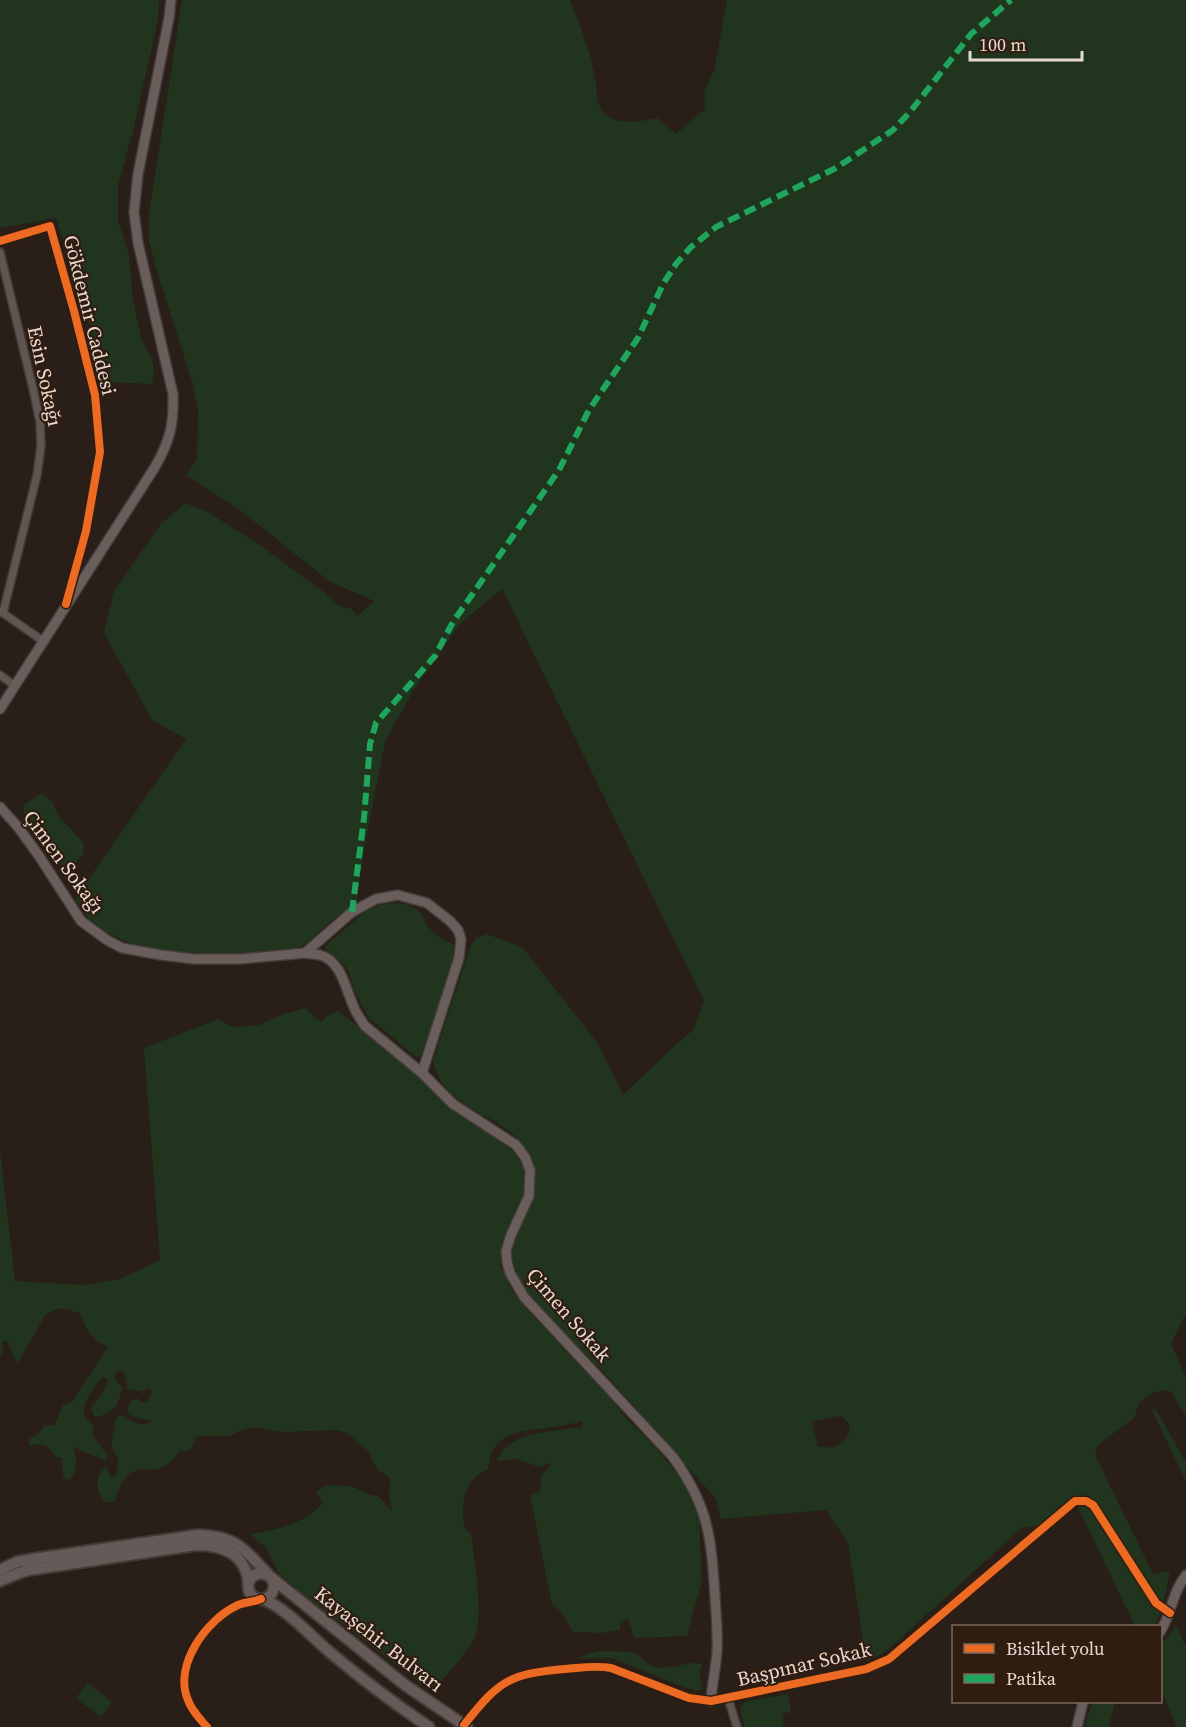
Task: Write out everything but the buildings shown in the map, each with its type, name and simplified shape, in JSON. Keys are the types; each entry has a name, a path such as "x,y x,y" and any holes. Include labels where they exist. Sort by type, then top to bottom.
{"main road":[{"name":"Gökdemir Caddesi","path":"0,709 155,467 166,448 171,433 174,415 173,394 138,243 135,212 138,174 171,0"},
{"name":"Çimen Sokağı","path":"0,807 39,856 81,921 93,932 123,948 194,958 249,958 305,953"},
{"path":"305,953 352,912 376,899 398,895 412,898 427,903 450,921 458,930 461,939 459,958 422,1073"},
{"name":"Çimen Sokak","path":"305,953 321,955 330,961 342,977 358,1016 365,1026 422,1073 453,1104 516,1145 525,1157 530,1170 529,1196 506,1251 510,1273 524,1297 664,1446 698,1497 708,1527 715,1594 717,1651 711,1701"},
{"name":"Kayaşehir Bulvarı","path":"0,1570 17,1562 33,1559 198,1535 222,1538 242,1547 271,1578 405,1685 466,1726"},
{"path":"0,1581 30,1570 208,1545 234,1554 240,1560 247,1574 248,1583 251,1594 262,1599 273,1593 274,1585 271,1578 264,1573 256,1574 248,1583"},
{"path":"1162,1630 1170,1613 1178,1585 1186,1575"},
{"name":"Kayaşehir Bulvarı","path":"262,1599 276,1605 387,1698 429,1727"},
{"path":"1077,1727 1083,1703"}],"street":[{"name":"Gökdemir Caddesi","path":"0,241 50,226 75,311 95,395 100,452 86,531 66,604"},
{"name":"Esin Sokağı","path":"0,252 40,422 41,446 37,474 2,612"},
{"path":"2,612 43,641"},
{"path":"0,675 15,686"},
{"name":"Başpınar Sokak","path":"466,1726 486,1698 500,1685 514,1677 545,1670 599,1666 611,1668 689,1698 711,1701 866,1669 880,1664 889,1659 1075,1501 1086,1501 1093,1505 1156,1603 1170,1613"},
{"path":"238,1605 245,1594 248,1583"},
{"path":"207,1727 188,1700 185,1689 186,1667 194,1648 206,1630 226,1612 238,1605 262,1599"},
{"path":"728,1698 737,1727"}],"green space":[{"path":"0,0 159,0 158,20 118,186 118,221 129,254 133,299 141,338 152,359 154,372 152,384 105,382 56,218 0,228"},
{"path":"182,0 570,0 589,52 598,103 603,112 608,117 622,121 657,118 676,134 705,109 704,91 714,71 727,0 1186,0 1186,1313 1171,1344 1186,1377 1186,1416 1171,1392 1167,1390 1153,1393 1139,1403 1134,1418 1099,1444 1095,1455 1152,1572 1155,1574 1170,1572 1161,1612 1154,1625 1135,1625 1075,1501 1070,1498 1040,1526 1023,1527 889,1649 866,1660 848,1543 826,1510 721,1519 715,1498 610,1379 556,1325 520,1279 514,1265 515,1239 532,1200 535,1186 534,1170 528,1153 506,1128 463,1103 450,1092 440,1079 433,1061 471,945 476,938 487,934 523,948 597,1042 623,1095 693,1030 704,1001 502,589 460,624 413,691 385,742 365,844 356,905 332,920 302,946 281,952 265,953 195,953 138,945 103,930 83,912 75,899 186,739 152,720 104,633 114,591 161,524 185,503 208,512 258,544 324,592 339,606 351,608 357,616 374,601 329,581 240,510 186,475 197,459 198,408 149,240 149,214","holes":["840,1416 849,1424 847,1437 838,1445 818,1446 812,1421"]},
{"path":"42,793 52,801 58,815 84,844 83,855 70,869 62,867 32,821 23,812 25,804"},
{"path":"391,903 404,904 416,909 434,933 453,944 447,981 423,1052 416,1057 369,1018 353,988 349,972 324,947 367,910"},
{"path":"305,1008 321,1022 328,1015 337,1011 349,1019 425,1080 444,1103 460,1116 495,1137 517,1155 525,1179 523,1195 502,1243 500,1266 513,1292 530,1313 653,1445 684,1484 699,1517 702,1580 687,1636 635,1638 627,1618 620,1624 620,1630 602,1633 573,1632 563,1614 552,1604 530,1495 538,1493 541,1488 540,1476 551,1466 550,1463 539,1467 516,1459 496,1461 511,1443 530,1435 581,1427 583,1421 524,1431 506,1437 494,1448 488,1470 476,1477 468,1487 464,1499 463,1519 465,1527 471,1534 478,1586 478,1627 467,1650 432,1692 302,1594 278,1572 267,1549 250,1534 270,1531 299,1521 323,1502 315,1493 326,1485 351,1486 378,1496 392,1511 389,1495 390,1478 378,1470 372,1461 371,1454 347,1433 337,1430 283,1432 254,1427 228,1436 196,1436 190,1450 180,1451 163,1467 131,1473 121,1484 115,1502 104,1502 99,1492 98,1479 106,1466 111,1478 117,1474 118,1459 111,1445 116,1418 123,1415 141,1424 152,1421 131,1416 128,1411 129,1404 137,1398 142,1402 149,1401 152,1391 147,1388 141,1392 127,1389 124,1371 119,1371 114,1375 123,1388 116,1407 99,1417 94,1416 92,1406 101,1396 108,1378 102,1378 90,1394 84,1409 85,1417 93,1425 93,1436 108,1456 105,1461 74,1447 76,1467 70,1480 63,1477 62,1458 56,1457 47,1446 39,1444 29,1446 29,1439 39,1433 45,1425 54,1426 63,1405 72,1402 108,1347 93,1337 80,1313 60,1308 46,1314 17,1364 8,1342 2,1341 3,1351 0,1358 0,1149 15,1281 84,1285 120,1279 160,1260 144,1048 218,1019 233,1027 259,1025 283,1014"},
{"path":"1155,1408 1186,1462 1186,1482 1152,1410"},
{"path":"1176,1625 1186,1647 1186,1727 1177,1727 1162,1691 1162,1643"},
{"path":"597,1651 632,1653 650,1665 662,1668 692,1663 703,1664 700,1673 703,1689 696,1691 683,1687 612,1658 574,1659"},
{"path":"88,1683 112,1702 101,1717 76,1698"},
{"path":"788,1694 791,1712 782,1714 784,1727 745,1727 740,1711 744,1702"},
{"path":"1092,1703 1115,1703 1109,1727 1085,1727"}],"marked path":[{"path":"352,912 364,818 370,744 376,723 435,656 453,622 559,470 589,410 638,338 663,284 676,264 691,247 716,227 836,168 893,130 910,112 971,34 1011,0"}],"cycle path":[{"path":"0,241 50,226 95,395 100,452 86,531 66,604"},
{"path":"464,1725 487,1698 506,1682 517,1677 546,1671 588,1667 611,1668 689,1698 711,1701 866,1669 889,1659 1075,1501 1086,1501 1093,1505 1156,1603 1170,1613"},
{"path":"207,1727 193,1711 188,1700 185,1672 189,1658 205,1632 215,1621 238,1605 261,1599"}]}
